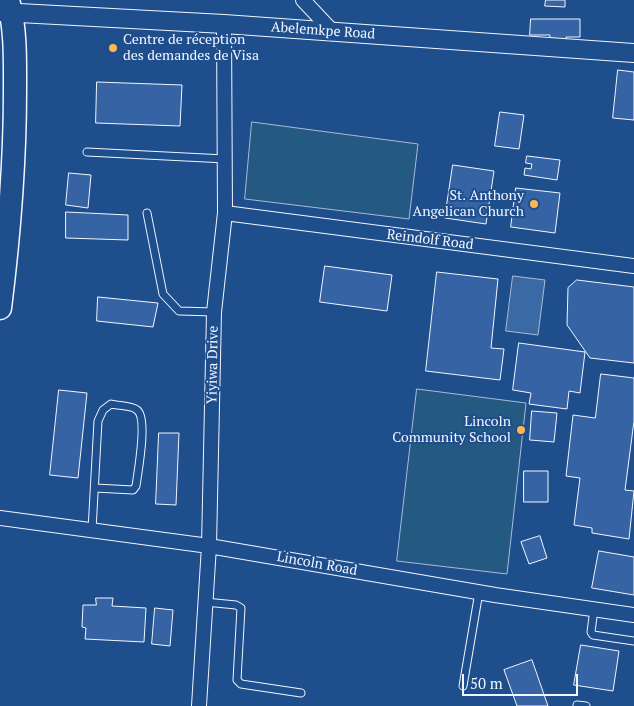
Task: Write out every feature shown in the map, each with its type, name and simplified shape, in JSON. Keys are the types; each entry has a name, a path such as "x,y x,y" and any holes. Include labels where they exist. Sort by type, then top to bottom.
{"main road":[{"path":"0,308 15,155 15,64 6,8"}],"street":[{"path":"303,0 334,32"},
{"name":"Abelemkpe Road","path":"6,8 634,53"},
{"name":"Yiyiwa Drive","path":"199,706 208,546 214,312 225,213 224,24"},
{"name":"Reindolf Road","path":"225,213 634,266"},
{"name":"Lincoln Road","path":"0,518 208,546 479,592 634,615"}],"lane":[{"path":"87,152 224,159"},
{"path":"147,213 164,294 179,311 214,312"},
{"path":"92,530 98,421 102,410 111,404 136,409 142,416 142,427 136,486 133,490 126,491 95,488"},
{"path":"463,686 479,592"},
{"path":"205,602 236,605 240,608 236,680 247,686 301,693"},
{"path":"594,609 591,632 593,635 634,641"},
{"path":"577,705 586,706"}],"shaded area":[{"path":"252,122 418,144 409,219 245,199"},
{"path":"513,276 545,280 538,335 506,331"},
{"path":"417,389 526,403 507,574 397,561"}],"building":[{"path":"546,0 565,0 565,7 545,6"},
{"path":"531,19 580,19 580,37 566,37 566,43 550,43 550,35 530,35"},
{"path":"618,70 634,72 634,120 613,118"},
{"path":"97,82 182,85 180,126 96,123"},
{"path":"500,112 524,115 519,149 495,146"},
{"path":"527,156 560,160 557,180 524,175 525,168 531,169 532,164 526,163"},
{"path":"453,165 494,171 486,224 445,218"},
{"path":"69,173 91,175 88,208 66,205"},
{"path":"516,188 560,193 555,233 511,227"},
{"path":"66,212 128,215 128,240 66,238"},
{"path":"325,266 392,275 387,311 320,302"},
{"path":"437,272 498,279 491,348 504,349 500,380 426,371"},
{"path":"577,280 634,287 634,363 590,358 567,325 568,288"},
{"path":"98,297 158,303 153,327 97,321"},
{"path":"519,343 585,352 580,393 569,391 567,409 529,404 531,393 513,390"},
{"path":"601,374 634,378 634,421 625,490 634,491 629,539 592,533 592,528 574,525 580,478 566,476 573,415 595,418"},
{"path":"59,390 87,393 78,478 50,475"},
{"path":"532,411 557,413 554,442 530,440"},
{"path":"159,433 179,433 176,505 156,504"},
{"path":"524,471 548,471 548,502 524,502"},
{"path":"540,536 547,558 529,564 521,542"},
{"path":"599,551 634,557 634,595 592,588"},
{"path":"96,598 113,598 112,606 146,608 144,642 85,639 86,628 82,627 83,605 96,605"},
{"path":"155,608 173,610 170,646 152,644"},
{"path":"581,645 619,651 613,691 574,685"},
{"path":"532,660 548,706 517,706 504,670"}],"place":[{"name":"Centre de réception des demandes de Visa","path":"113,48"},
{"name":"St. Anthony Angelican Church","path":"534,204"},
{"name":"Lincoln Community School","path":"521,430"}]}
